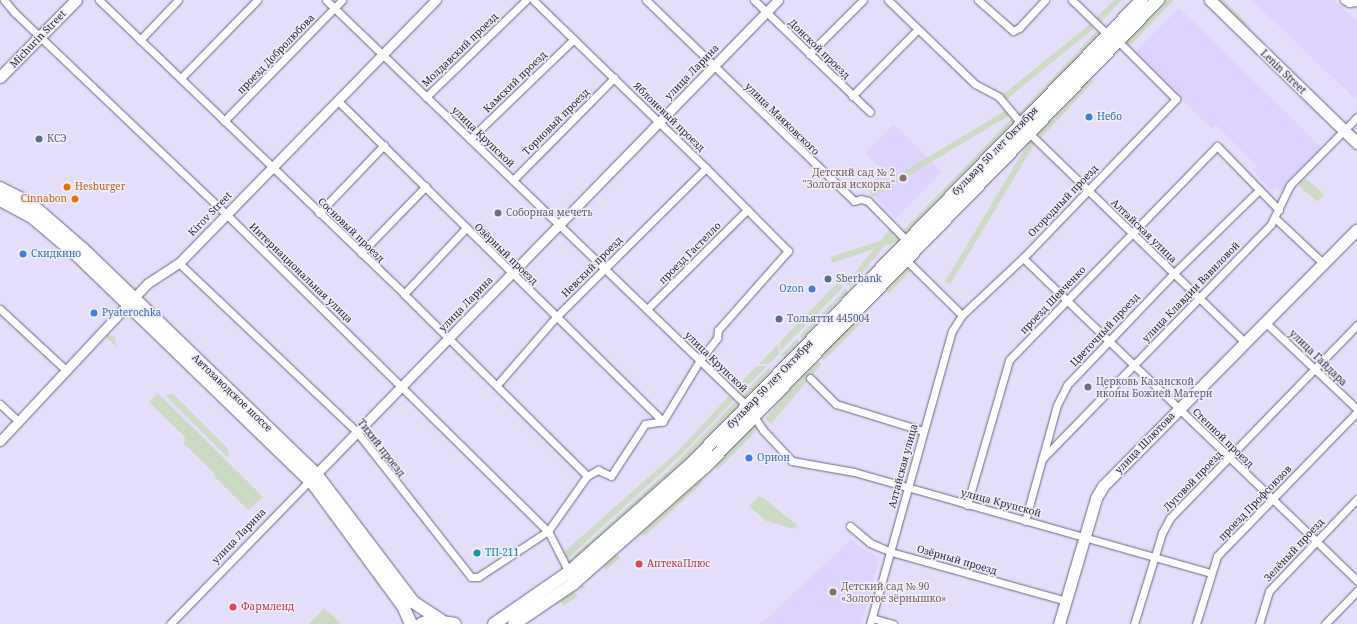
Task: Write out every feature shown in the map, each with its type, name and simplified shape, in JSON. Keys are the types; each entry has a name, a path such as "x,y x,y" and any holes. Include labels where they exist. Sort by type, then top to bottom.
{"main road":[{"name":"Michurin Street","path":"0,77 76,0"},
{"name":"бульвар 50 лет Октября","path":"1113,38 1142,0"},
{"name":"бульвар 50 лет Октября","path":"494,624 569,572 751,412 906,260 1025,129 1113,38 1158,0"},
{"name":"Lenin Street","path":"1210,0 1357,143"},
{"name":"бульвар 50 лет Октября","path":"514,624 573,584 705,468 751,412 908,242 1025,129"},
{"name":"Автозаводское шоссе","path":"0,188 30,203 313,477 413,602 441,620"},
{"name":"Автозаводское шоссе","path":"0,200 32,217 131,302"},
{"name":"улица Шлютова","path":"1059,624 1096,498 1103,486 1323,263 1355,233"},
{"name":"Автозаводское шоссе","path":"313,477 403,606 411,624"},
{"path":"421,624 430,620 441,620 455,624"}],"street":[{"name":"Интернациональная улица","path":"4,0 226,214 548,531 569,572"},
{"name":"Сосновый проезд","path":"99,0 181,78 271,168 404,294 587,476"},
{"path":"140,40 178,0"},
{"path":"181,78 257,0"},
{"name":"улица Крупской","path":"326,0 700,360 751,412 763,430 792,461 854,472 907,488 1085,536 1210,573"},
{"name":"проезд Добролюбова","path":"224,121 342,0"},
{"name":"Kirov Street","path":"0,442 148,283 178,263 436,0"},
{"name":"Молдавский проезд","path":"426,97 526,0"},
{"name":"Яблоневый проезд","path":"532,0 706,168 788,251 718,330 717,338 700,360"},
{"name":"улица Маяковского","path":"646,0 854,201 861,199 868,201 908,242"},
{"name":"Донской проезд","path":"754,0 870,112"},
{"name":"улица Ларина","path":"170,624 778,0"},
{"path":"809,54 863,0"},
{"name":"Алтайская улица","path":"888,0 917,30 975,84 999,97 1014,113 1025,129 1245,342"},
{"path":"978,0 1012,31 1019,28 1045,0"},
{"path":"1072,0 1113,38"},
{"path":"1344,0 1349,4 1357,2"},
{"path":"852,96 917,30"},
{"name":"Огородный проезд","path":"962,315 1023,258 1176,99 1113,38"},
{"name":"Камский проезд","path":"470,139 574,39"},
{"name":"Торновый проезд","path":"513,180 614,78"},
{"name":"Озёрный проезд","path":"337,100 663,421"},
{"name":"улица Клавдии Вавиловой","path":"1042,459 1134,366 1275,218 1280,210 1290,185 1357,117"},
{"path":"319,213 384,145"},
{"name":"проезд Шевченко","path":"967,504 1009,360 1217,146 1259,190"},
{"name":"Невский проезд","path":"497,385 556,317 706,168"},
{"path":"361,253 426,186"},
{"path":"1259,190 1280,210"},
{"name":"Цветочный проезд","path":"1025,520 1058,405 1067,385 1174,273 1259,190"},
{"name":"проезд Гастелло","path":"647,310 747,210"},
{"path":"1275,218 1323,263"},
{"path":"404,294 466,228"},
{"name":"Степной проезд","path":"1023,258 1357,581"},
{"path":"906,260 962,315"},
{"name":"Тихий проезд","path":"178,263 358,432 471,577 478,577 548,531"},
{"path":"0,309 66,371"},
{"name":"Алтайская улица","path":"871,621 952,331 962,315"},
{"name":"улица Гайдара","path":"1266,322 1357,410"},
{"name":"Луговой проезд","path":"1134,624 1153,556 1170,518 1357,325"},
{"path":"548,531 587,476 598,470 611,476 645,424 663,421 700,360"},
{"path":"810,378 836,404 923,431"},
{"path":"0,404 19,422"},
{"name":"проезд Профсоюзов","path":"1196,624 1210,573 1217,556 1357,410"},
{"name":"Зелёный проезд","path":"1259,624 1269,590 1357,499"},
{"name":"Озёрный проезд","path":"850,526 870,543 891,552 1066,601"},
{"path":"1326,624 1357,591"},
{"path":"871,621 893,624"}],"shaded area":[{"path":"1252,0 1334,0 1357,22 1357,97 1355,99"},
{"path":"1179,8 1323,149 1281,191 1276,187 1272,191 1253,170 1257,166 1216,125 1212,129 1134,53"},
{"name":"Детский сад № 2 \"Золотая искорка\"","path":"893,124 942,171 896,218 863,186 880,168 865,153"},
{"name":"Детский сад № 90 «Золотое зёрнышко»","path":"851,540 879,559 861,624 760,624"}],"green space":[{"path":"1114,0 1122,0 1099,24 1095,19"},
{"path":"1162,0 1174,0 1128,48 1125,42"},
{"path":"1216,0 1223,0 1252,28 1241,25"},
{"path":"1090,24 1094,29 1005,100 1001,96"},
{"path":"1097,31 1102,36 1021,116 1018,114"},
{"path":"1091,79 1094,81 1040,139 1037,133 1080,86"},
{"path":"1008,109 1011,114 873,197 870,192"},
{"path":"1013,117 1015,123 907,237 902,232"},
{"path":"1030,140 1035,143 950,285 945,281"},
{"path":"1305,178 1324,194 1318,202 1299,186"},
{"path":"891,228 896,232 851,287 846,283"},
{"path":"898,235 900,241 832,263 830,257"},
{"path":"905,267 911,270 889,294 886,291 892,279"},
{"path":"838,282 843,287 780,351 780,342"},
{"path":"846,289 849,295 847,298 842,298 826,314 826,320 805,342 800,336"},
{"path":"857,321 860,324 824,360 819,355 846,327"},
{"path":"108,335 115,337 116,347 106,337"},
{"path":"797,339 802,345 785,358 781,355"},
{"path":"778,344 779,354 769,364 759,364"},
{"path":"815,359 821,364 771,424 765,419"},
{"path":"757,366 767,366 738,395 736,387"},
{"path":"770,367 771,373 761,387 746,401 740,397"},
{"path":"158,393 263,497 259,501 248,510 213,475 214,473 184,444 185,437 149,402"},
{"path":"168,394 174,395 227,448 229,455 227,457 166,396"},
{"path":"729,396 734,400 682,454 566,560 564,552 677,452"},
{"path":"736,401 739,406 700,450 572,564 567,562 671,468"},
{"path":"752,425 758,429 718,470 712,464"},
{"path":"706,473 700,485 646,535 641,535 639,532"},
{"path":"758,497 762,497 797,525 795,529 766,521 749,506"},
{"path":"635,536 638,542 634,538 616,553 620,558 606,570 603,566 582,585 586,589 580,588 579,585"},
{"path":"573,591 578,596 563,606 560,601"},
{"path":"324,608 340,622 338,624 309,624"}],"place":[{"name":"Небо","path":"1089,117"},
{"name":"КСЭ","path":"39,139"},
{"name":"Детский сад № 2 \"Золотая искорка\"","path":"903,178"},
{"name":"Hesburger","path":"67,187"},
{"name":"Cinnabon","path":"75,199"},
{"name":"Cоборная мечеть","path":"498,213"},
{"name":"Скидкино","path":"23,254"},
{"name":"Sberbank","path":"828,279"},
{"name":"Ozon","path":"812,289"},
{"name":"Pyaterochka","path":"94,313"},
{"name":"Тольятти 445004","path":"779,319"},
{"name":"Церковь Казанской иконы Божией Матери","path":"1088,387"},
{"name":"Орион","path":"749,458"},
{"name":"ТП-211","path":"477,553"},
{"name":"АптекаПлюс","path":"639,564"},
{"name":"Детский сад № 90 «Золотое зёрнышко»","path":"833,592"},
{"name":"Фармленд","path":"233,607"}]}
